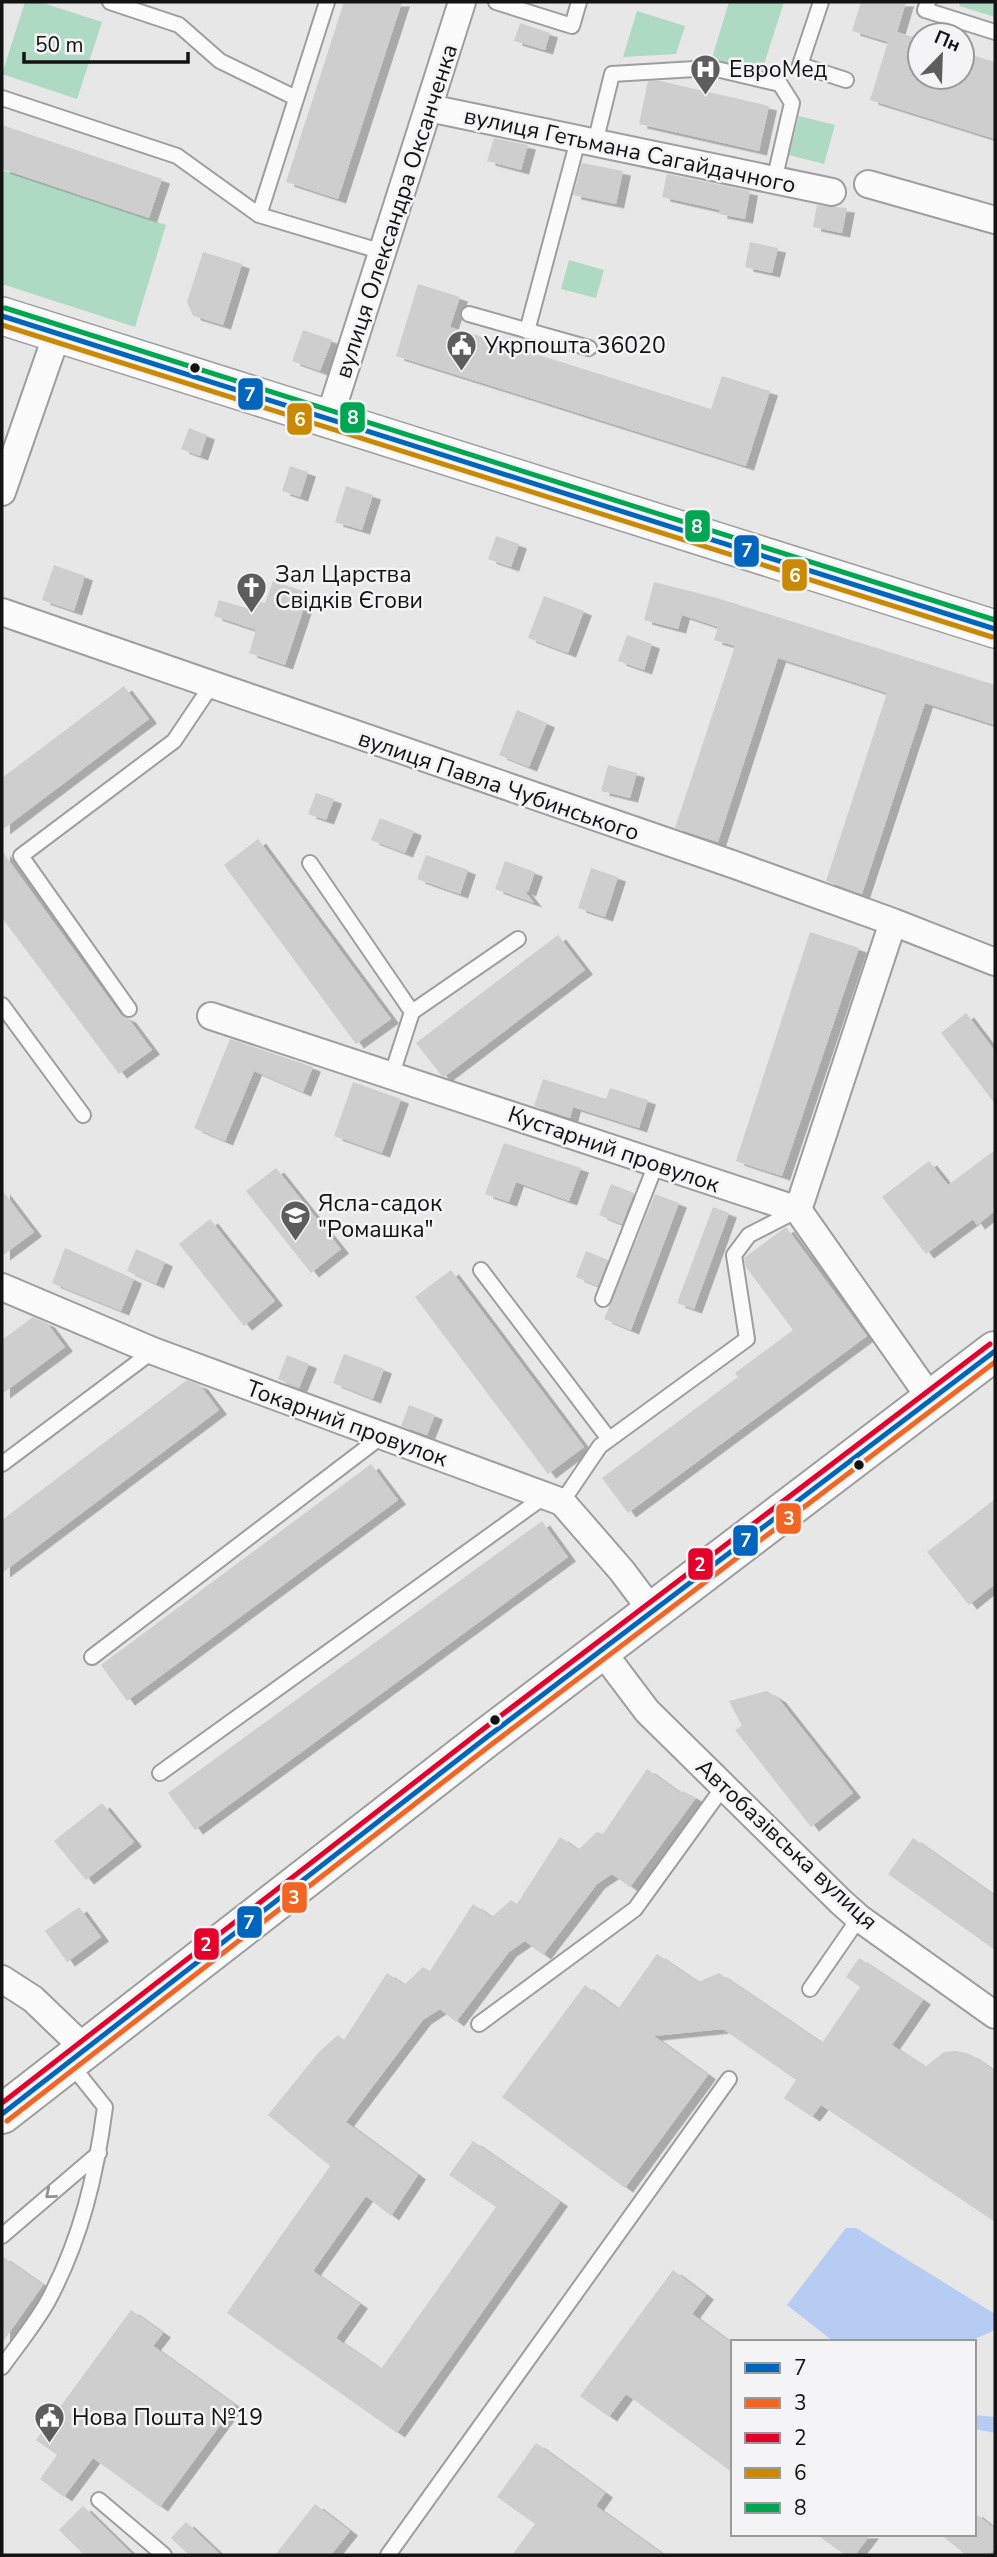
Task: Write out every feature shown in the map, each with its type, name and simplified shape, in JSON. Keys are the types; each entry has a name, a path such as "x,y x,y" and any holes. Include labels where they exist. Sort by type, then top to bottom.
{"main road":[{"path":"2,316 995,629"},
{"path":"2,2114 601,1650 995,1351"}],"street":[{"name":"вулиця Олександра Оксанченка","path":"329,419 462,2"},
{"name":"вулиця Гетьмана Сагайдачного","path":"429,108 832,192"},
{"path":"869,184 995,220"},
{"path":"2,492 57,334"},
{"name":"вулиця Павла Чубинського","path":"2,612 893,922 995,962"},
{"path":"893,922 798,1210 931,1399"},
{"name":"Кустарний провулок","path":"211,1016 798,1210"},
{"name":"Токарний провулок","path":"2,1287 153,1352 554,1499"},
{"path":"554,1499 652,1611"},
{"name":"Автобазівська вулиця","path":"601,1650 647,1711 859,1919 995,2015"},
{"path":"2,1979 33,1998 77,2055"}],"lane":[{"path":"112,2 179,25 220,61 296,98"},
{"path":"259,215 327,2"},
{"path":"496,2 572,26 579,2"},
{"path":"821,2 800,65 846,80"},
{"path":"928,2 925,10 995,32"},
{"path":"527,331 587,141 612,74 712,68 780,84 792,103 774,181"},
{"path":"2,98 177,156 259,215 383,252"},
{"path":"469,314 589,348"},
{"path":"130,1009 21,856 174,741 211,686"},
{"path":"310,863 412,1012"},
{"path":"392,1074 412,1012 518,939"},
{"path":"2,1006 83,1115"},
{"path":"603,1299 656,1164"},
{"path":"160,1773 554,1499 600,1446 747,1339 734,1255 749,1235 798,1210"},
{"path":"481,1270 610,1439"},
{"path":"2,1464 153,1352"},
{"path":"92,1657 382,1436"},
{"path":"480,2024 635,1909 724,1786"},
{"path":"810,1989 859,1919"},
{"path":"2,2367 47,2303 74,2245 99,2153 105,2107 77,2055"},
{"path":"388,2555 729,2079"},
{"path":"2,2236 99,2153"},
{"path":"99,2501 164,2555"}],"green space":[{"path":"25,2 40,2 102,22 77,99 2,74"},
{"path":"729,2 784,2 761,74 712,58"},
{"path":"961,2 995,2 995,17 959,6"},
{"path":"637,11 685,26 676,54 623,57"},
{"path":"799,116 835,125 824,164 789,155"},
{"path":"2,170 166,225 135,327 2,284"},
{"path":"569,260 604,270 596,298 561,289"}],"water":[{"path":"846,2228 856,2228 995,2314 995,2330 972,2340 831,2340 787,2305"},
{"path":"976,2415 995,2417 995,2433 976,2429"}],"building":[{"path":"344,2 402,2 338,199 286,182"},
{"path":"861,2 906,2 897,32 906,35 906,91 976,91 976,56 995,62 995,139 870,100 888,42 852,31"},
{"path":"520,23 550,33 545,50 514,41"},
{"path":"648,81 660,81 769,106 759,151 639,124"},
{"path":"2,125 162,179 149,218 2,169"},
{"path":"494,138 528,145 521,170 487,161"},
{"path":"582,163 623,171 616,204 573,195"},
{"path":"667,174 750,191 745,219 719,214 720,210 662,197"},
{"path":"817,205 847,208 842,233 813,227"},
{"path":"750,242 778,248 772,273 745,267"},
{"path":"203,252 242,264 223,325 193,316 187,302"},
{"path":"418,284 460,297 450,327 711,409 722,376 770,391 746,466 396,356"},
{"path":"303,330 332,340 320,371 292,361"},
{"path":"189,428 207,435 200,456 181,449"},
{"path":"290,466 308,472 300,497 282,491"},
{"path":"346,486 373,495 362,530 335,522"},
{"path":"496,536 519,544 511,567 488,559"},
{"path":"54,565 85,576 74,611 42,600"},
{"path":"273,581 309,593 285,665 249,653 256,630 214,616 219,600 246,608 249,598 265,603"},
{"path":"654,582 717,598 995,685 995,725 925,703 862,894 826,881 887,693 778,658 718,842 675,828 735,646 714,640 718,627 682,615 678,629 644,620"},
{"path":"544,596 584,611 568,653 528,638"},
{"path":"627,635 652,644 644,670 618,661"},
{"path":"124,686 149,719 2,830 2,778"},
{"path":"517,710 547,723 529,767 499,755"},
{"path":"608,765 637,773 630,798 601,791"},
{"path":"316,793 334,799 326,820 308,814"},
{"path":"380,818 414,831 405,853 371,840"},
{"path":"258,839 391,1019 356,1044 224,865"},
{"path":"2,851 121,1015 128,1018 152,1050 119,1074 2,918"},
{"path":"426,855 468,870 460,894 417,879"},
{"path":"505,861 535,872 528,892 524,890 534,903 495,889"},
{"path":"591,868 618,877 605,917 578,908"},
{"path":"810,932 859,948 782,1176 736,1161"},
{"path":"558,935 585,970 444,1077 441,1075 416,1043"},
{"path":"966,1013 995,1051 995,1104 941,1033"},
{"path":"230,1039 313,1067 303,1092 254,1071 225,1141 194,1128"},
{"path":"543,1079 606,1099 610,1088 648,1100 639,1128 573,1107 570,1118 534,1106"},
{"path":"353,1082 401,1099 382,1153 334,1136"},
{"path":"504,1143 581,1168 569,1201 516,1182 509,1202 485,1194"},
{"path":"995,1150 995,1211 977,1225 973,1219 926,1254 882,1197 929,1161 948,1185"},
{"path":"276,1168 341,1249 311,1273 246,1191"},
{"path":"611,1184 634,1193 622,1224 599,1215"},
{"path":"2,1190 34,1232 2,1256"},
{"path":"655,1194 679,1203 631,1330 604,1319"},
{"path":"713,1207 729,1213 694,1309 677,1303"},
{"path":"210,1219 275,1301 244,1326 179,1244"},
{"path":"786,1227 867,1336 628,1513 602,1478 738,1377 735,1373 793,1330 746,1267 744,1258"},
{"path":"65,1248 134,1279 121,1311 52,1283"},
{"path":"136,1249 165,1262 156,1284 127,1271"},
{"path":"586,1251 608,1260 598,1286 576,1277"},
{"path":"451,1270 584,1447 548,1474 415,1297"},
{"path":"33,1317 47,1323 65,1347 2,1394 2,1340"},
{"path":"344,1354 384,1369 373,1399 333,1383"},
{"path":"287,1355 309,1364 299,1388 278,1379"},
{"path":"187,1380 200,1385 219,1410 2,1573 2,1520"},
{"path":"409,1405 435,1415 427,1435 401,1426"},
{"path":"371,1464 398,1500 127,1701 101,1665"},
{"path":"995,1499 995,1584 969,1605 927,1552"},
{"path":"542,1521 568,1557 195,1830 168,1793"},
{"path":"767,1691 778,1698 853,1793 811,1827 735,1730 742,1726 729,1701"},
{"path":"647,1769 680,1793 683,1791 696,1798 630,1887 612,1874 597,1884 543,1955 525,1941 509,1952 456,2022 440,2009 423,2020 346,2122 418,2175 391,2216 366,2196 313,2271 360,2304 336,2338 381,2369 496,2207 449,2175 473,2141 560,2202 397,2433 227,2313 330,2166 268,2115 319,2052 338,2035 344,2040 387,1973 404,1985 423,1967 430,1971 473,1904 492,1917 511,1900 517,1904 560,1837 578,1850 597,1832 603,1834"},
{"path":"102,1803 134,1842 86,1880 54,1841"},
{"path":"913,1838 995,1896 995,1950 888,1874"},
{"path":"79,1907 101,1937 67,1962 45,1931"},
{"path":"657,1954 698,1982 719,1973 822,2043 860,1987 846,1977 859,1958 923,2000 892,2045 925,2067 944,2052 957,2051 970,2054 995,2071 995,2222 821,2105 812,2117 784,2098 796,2080 723,2029 654,2036 708,2075 625,2188 502,2097 585,1985 618,2009"},
{"path":"2,2256 43,2285 2,2343"},
{"path":"673,2270 706,2295 692,2314 731,2343 731,2472 626,2394 609,2417 580,2396"},
{"path":"131,2310 163,2333 153,2346 235,2405 160,2507 93,2458 64,2497 40,2479 57,2455 36,2440"},
{"path":"536,2443 605,2493 596,2506 664,2555 512,2555 535,2524 497,2497"},
{"path":"315,2504 350,2531 331,2555 275,2555"},
{"path":"83,2506 133,2555 84,2555 59,2530"},
{"path":"976,2514 995,2529 995,2548 989,2555 966,2555 942,2536 976,2536"},
{"path":"186,2522 221,2555 189,2555 171,2538"},
{"path":"819,2536 869,2536 855,2555 845,2555"}],"transit line":[{"name":"8","path":"5,308 995,620"},
{"name":"7","path":"2,316 995,629"},
{"name":"6","path":"2,325 992,637"},
{"name":"2","path":"2,2103 482,1730 990,1344"},
{"name":"7","path":"2,2114 487,1737 995,1351"},
{"name":"3","path":"7,2121 492,1744 995,1362"}],"place":[{"name":"ЕвроМед","path":"706,96"},
{"name":"Укрпошта 36020","path":"461,372"},
{"name":"Зал Царства Cвідків Єгови","path":"252,614"},
{"name":"Ясла-садок \"Ромашка\"","path":"295,1243"},
{"name":"Нова Пошта №19","path":"49,2444"}]}
